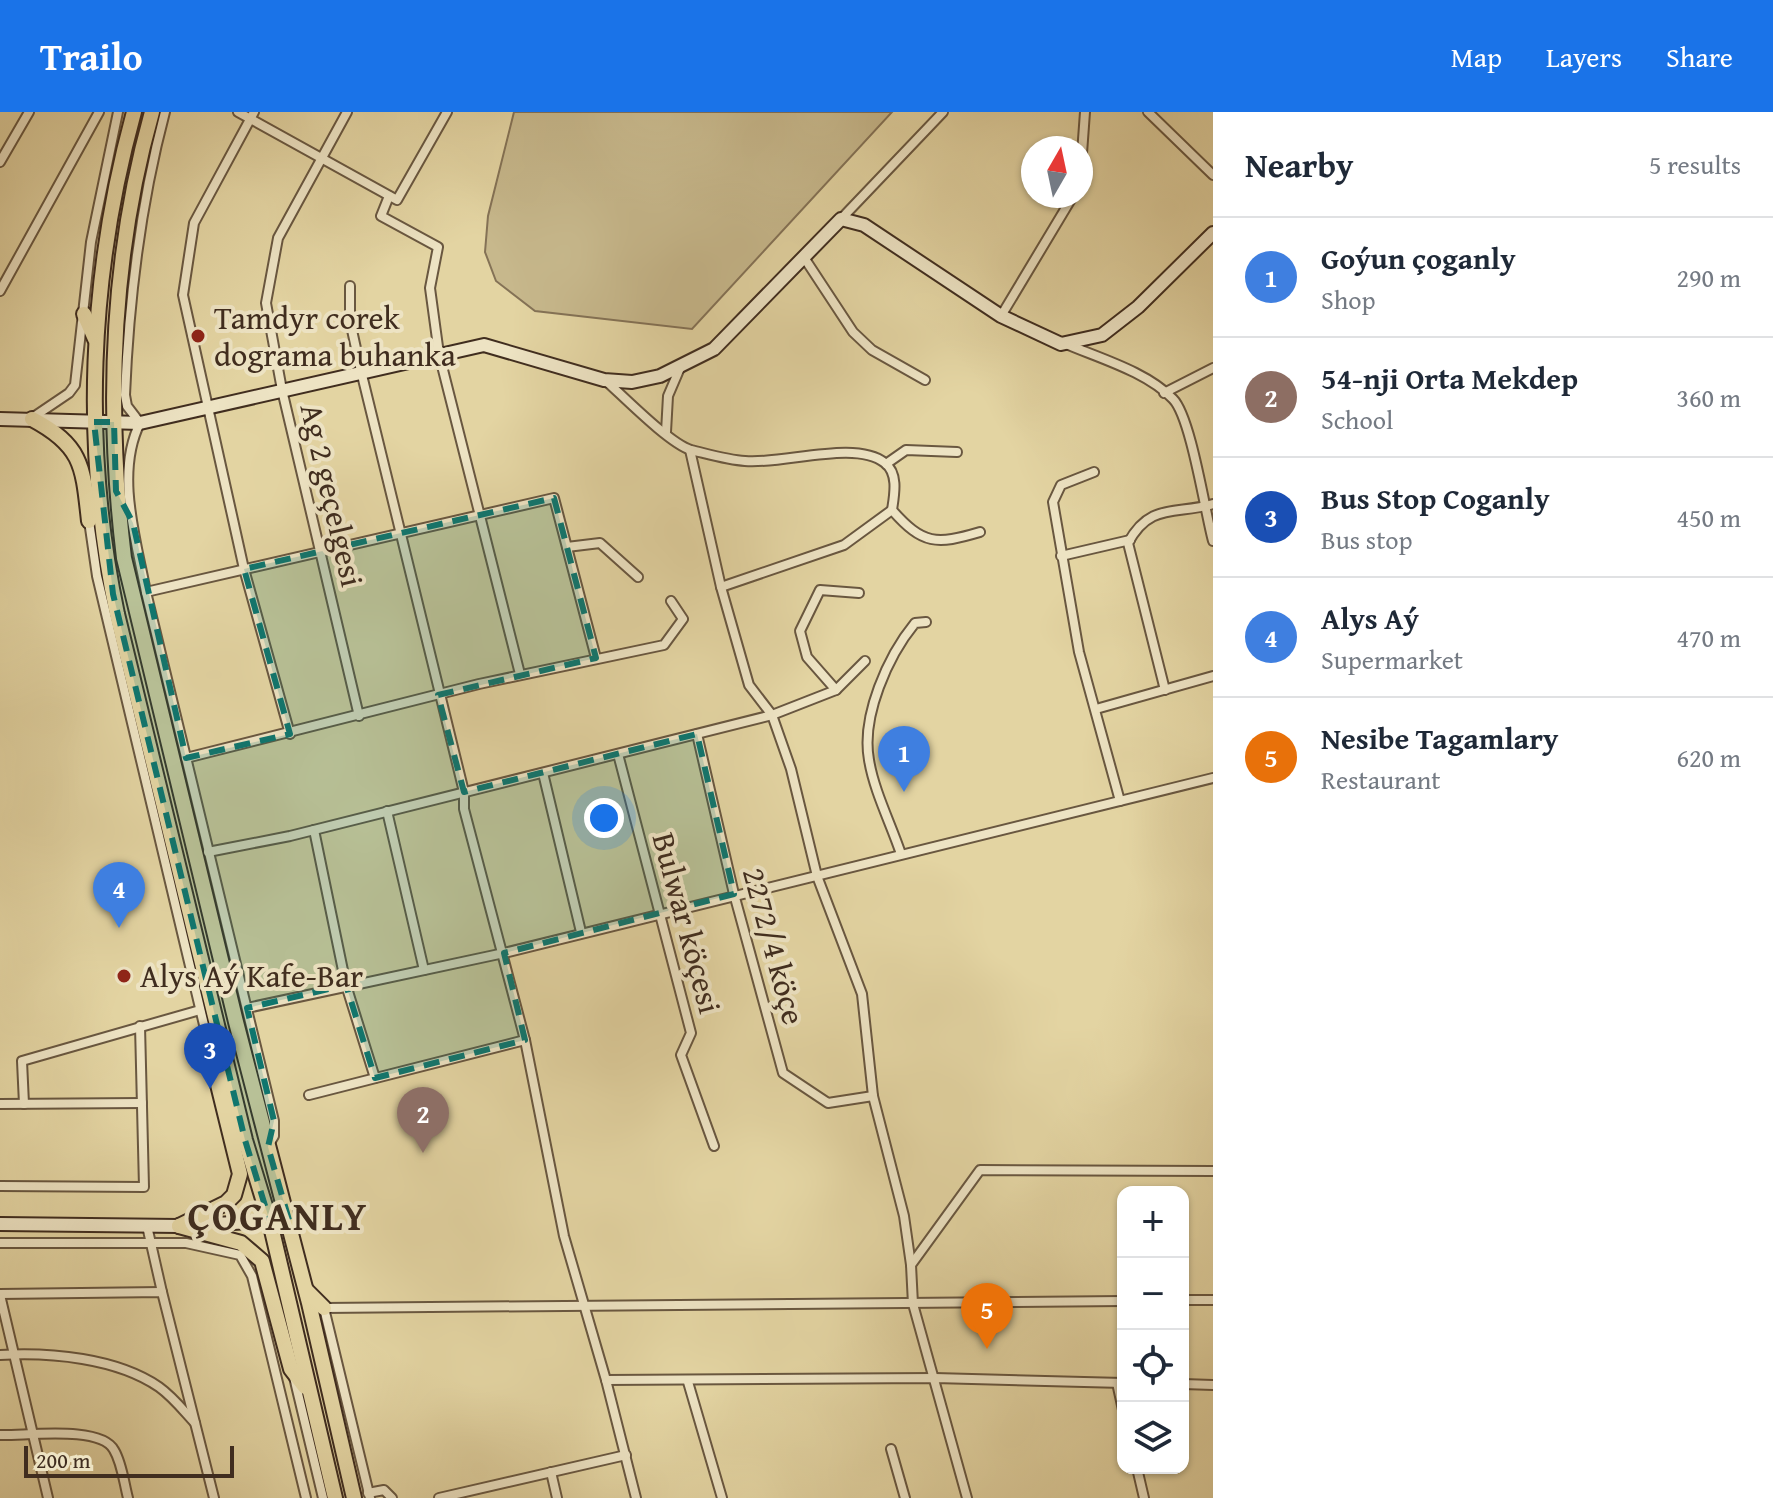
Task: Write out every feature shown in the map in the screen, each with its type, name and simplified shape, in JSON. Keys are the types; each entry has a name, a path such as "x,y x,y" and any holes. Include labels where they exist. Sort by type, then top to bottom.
{"main road":[{"path":"134,112 110,218 96,341 94,422 99,490 113,594 245,1140 285,1283 335,1498"},
{"path":"152,112 133,189 122,256 115,335 116,491 133,601 268,1147 289,1220 354,1498"},
{"path":"122,256 138,235"},
{"path":"84,314 96,341"},
{"path":"32,419 60,435 76,453 84,476 89,521"},
{"path":"89,521 99,490"},
{"path":"116,491 132,513"},
{"path":"97,576 113,594"},
{"path":"179,1226 219,1207 234,1195 240,1174 211,1056 218,1022"},
{"path":"227,1119 245,1140"},
{"path":"179,1226 228,1238 252,1249 268,1277 291,1369 310,1393"},
{"path":"279,1320 285,1283"},
{"path":"306,1290 324,1308"}],"street":[{"path":"0,162 29,112"},
{"path":"0,291 99,112"},
{"path":"32,419 69,393 75,385 91,242 118,112"},
{"path":"140,423 127,406 125,395 128,299 147,179 165,112"},
{"path":"238,112 252,115 320,160 393,198"},
{"name":"Ag 2 geçelgesi","path":"347,112 278,238 266,303 282,390 359,716"},
{"path":"447,112 381,216 438,247 430,288 439,354 520,674"},
{"path":"0,419 140,423 484,345 604,380 632,382 660,376 714,349 805,259 943,112"},
{"path":"1083,136 1085,112"},
{"path":"1148,112 1213,175"},
{"path":"252,115 194,223 183,295 244,569 290,734"},
{"path":"1001,316 1066,208"},
{"path":"841,219 864,225 1001,316 1135,374 1175,400 1208,505 1213,541"},
{"path":"1064,343 1102,335 1138,307 1213,233"},
{"path":"805,259 853,332 872,350 925,380"},
{"path":"350,286 350,321 361,371 464,792 464,809 525,1040 564,1236 636,1498"},
{"path":"666,432 668,396 681,366"},
{"path":"1164,393 1213,368"},
{"path":"604,380 690,450 747,462 864,454 886,464 895,486 892,510 844,545 721,587"},
{"path":"140,423 127,455 132,513 146,592 274,1121 274,1136 268,1147"},
{"path":"690,450 721,587 749,685 772,715 791,769 817,876 862,994 873,1096 904,1216 913,1304 967,1498"},
{"path":"886,464 906,450 957,452"},
{"path":"1094,472 1061,485 1055,494 1061,556 1079,652 1120,801"},
{"path":"146,592 554,498 596,658"},
{"path":"1061,556 1130,540 1147,519 1164,510 1208,505"},
{"path":"892,510 915,535 935,541 948,542 980,532"},
{"path":"89,521 97,576 211,1056"},
{"path":"1130,540 1165,690"},
{"path":"567,547 600,543 638,577"},
{"path":"836,690 807,657 800,631 820,590 859,593"},
{"path":"186,758 520,674 664,645 683,619 671,601"},
{"path":"901,854 869,760 869,730 889,666 901,640 915,623 926,622"},
{"path":"208,852 314,830 772,715 836,690 865,661"},
{"path":"1096,709 1213,676"},
{"name":"2272/4 köçe","path":"697,734 734,894 783,1073 828,1103 873,1096"},
{"name":"Bulwar köçesi","path":"618,754 691,1033 681,1055 714,1146"},
{"path":"543,773 581,932"},
{"path":"247,1008 504,953 1213,778"},
{"path":"387,811 424,970"},
{"path":"314,830 346,985 375,1078"},
{"path":"24,1104 22,1061 200,1010"},
{"path":"0,1186 144,1187 140,1026"},
{"path":"309,1095 525,1040"},
{"path":"0,1104 142,1103"},
{"path":"911,1265 980,1170 1213,1171"},
{"path":"0,1224 179,1226 289,1220"},
{"path":"147,1226 214,1498"},
{"path":"0,1243 150,1242 240,1255 248,1264 306,1498"},
{"path":"48,1498 0,1294 162,1292"},
{"path":"1189,1300 1213,1300"},
{"path":"392,1498 384,1490 369,1496 324,1308 1117,1301"},
{"path":"0,1355 98,1363 129,1372 173,1398 197,1425"},
{"path":"291,1369 323,1498"},
{"path":"606,1380 688,1382 935,1378 1117,1383"},
{"path":"688,1382 722,1498"},
{"path":"1189,1384 1213,1385"},
{"path":"0,1435 33,1437 57,1434 103,1440 114,1448 128,1498"},
{"path":"891,1449 905,1498"},
{"path":"439,1498 471,1494 626,1455"},
{"path":"551,1472 557,1498"},
{"path":"1138,1474 1144,1498"}],"highlighted area":[{"path":"94,422 114,422 116,491 133,523 186,758 290,734 244,569 554,498 596,658 438,695 464,792 697,734 734,894 504,953 525,1040 375,1078 346,985 247,1008 274,1121 268,1147 289,1220 270,1222 245,1140 113,594"}],"shaded area":[{"path":"514,112 892,112 692,329 535,311 496,281 485,252 488,216"}],"place":[{"name":"Tamdyr corek dograma buhanka","path":"198,336"},
{"name":"Goýun çoganly","path":"904,792"},
{"name":"Alys Aý","path":"119,928"},
{"name":"Alys Aý Kafe-Bar","path":"124,976"},
{"name":"Bus Stop Coganly","path":"210,1089"},
{"name":"54-nji Orta Mekdep","path":"423,1153"},
{"name":"Nesibe Tagamlary","path":"987,1349"}],"district":[{"name":"ÇOGANLY","path":"278,1216"}]}
